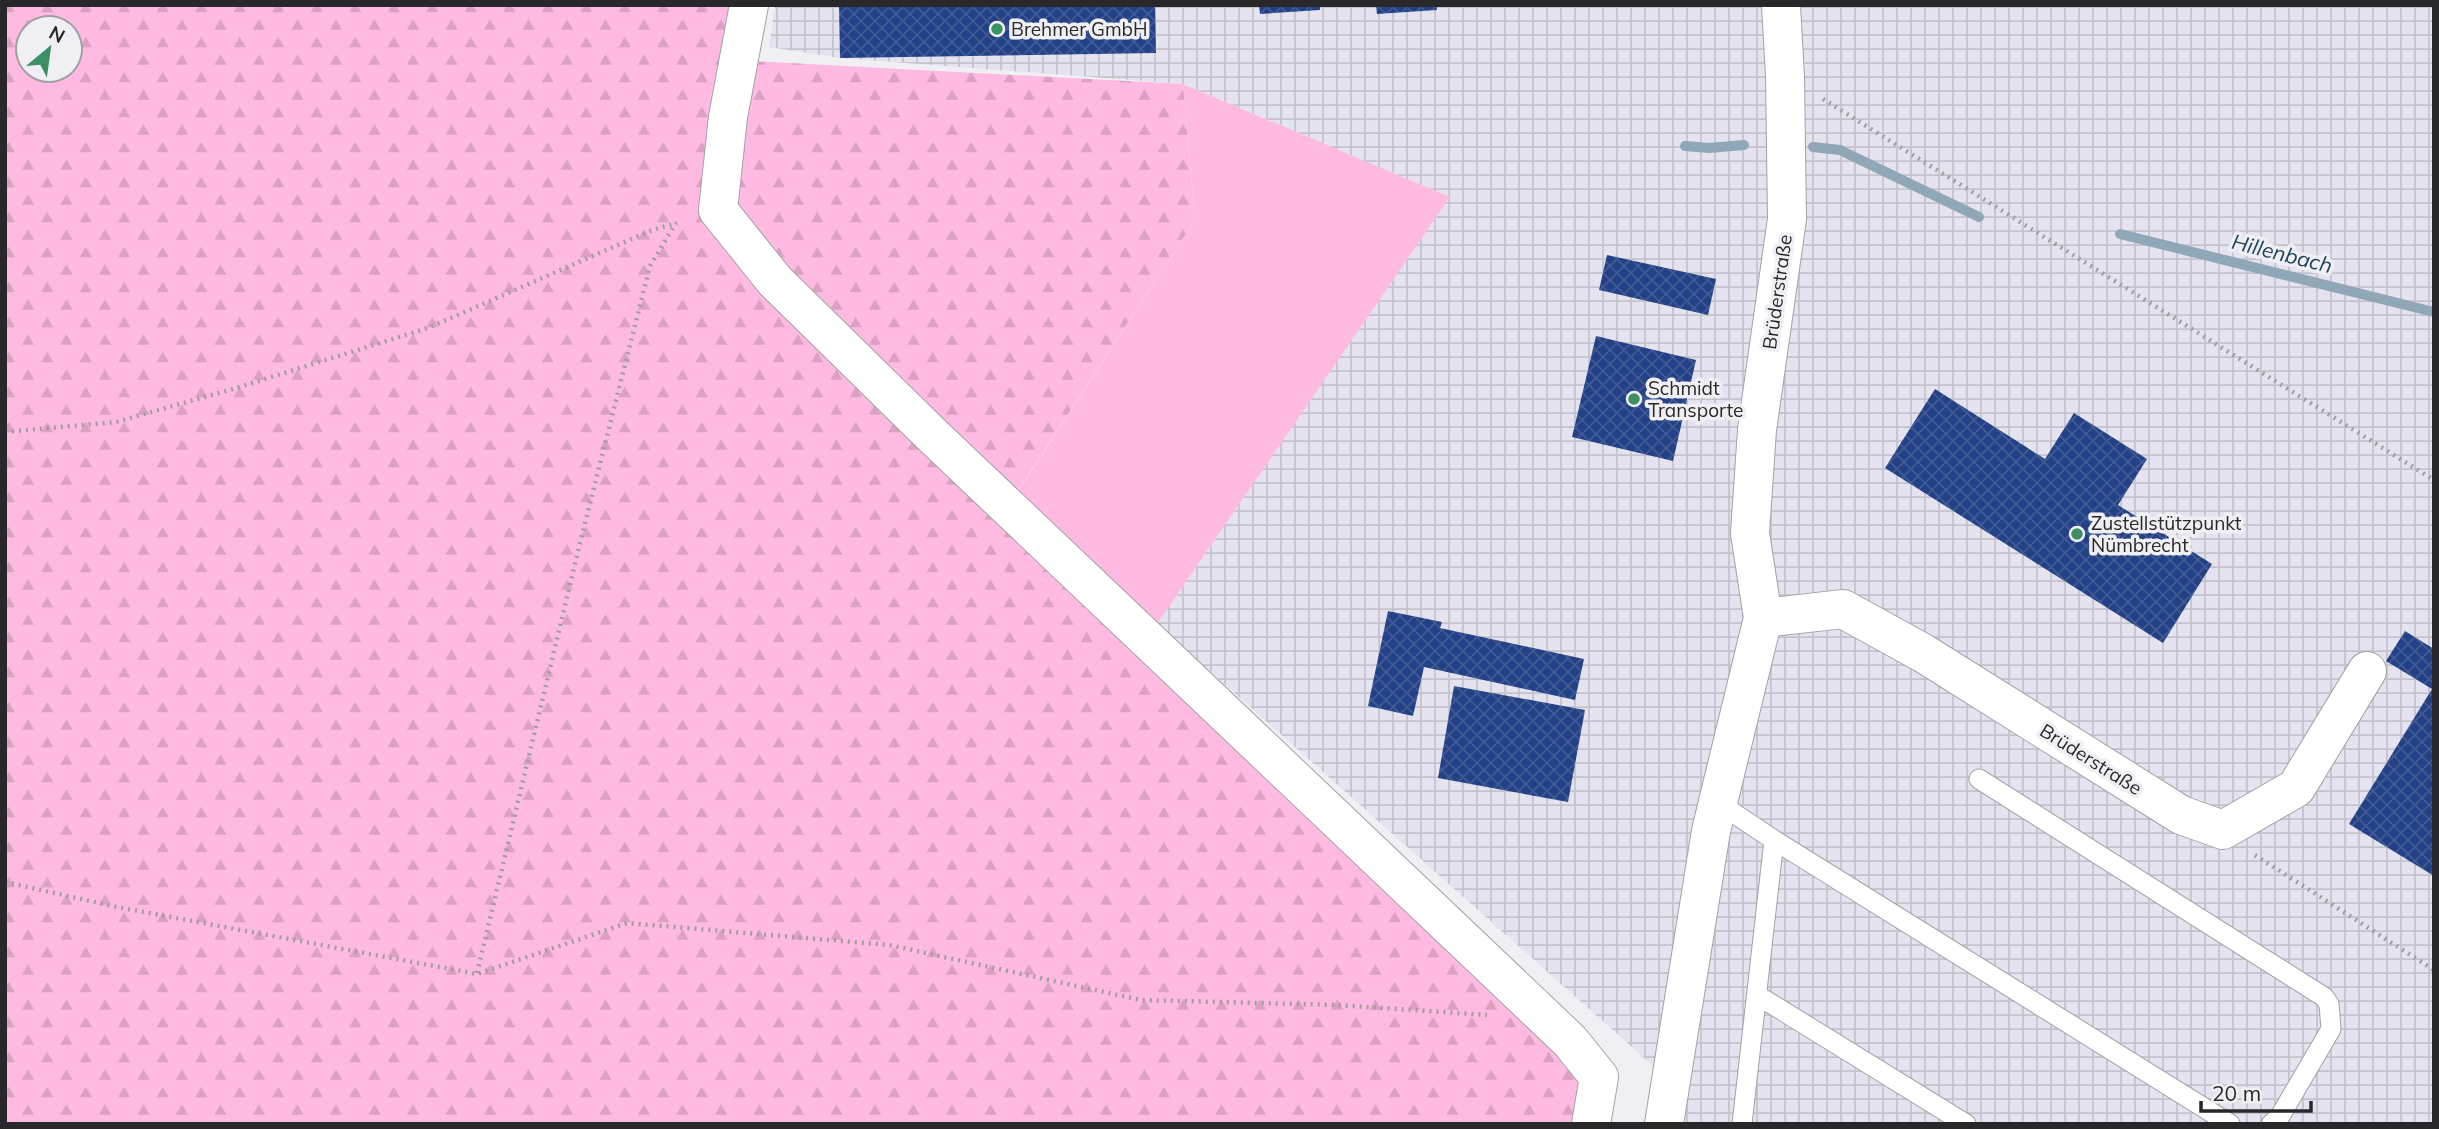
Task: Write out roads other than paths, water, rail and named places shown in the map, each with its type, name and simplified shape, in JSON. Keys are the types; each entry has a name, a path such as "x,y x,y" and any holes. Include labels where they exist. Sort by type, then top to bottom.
{"street":[{"path":"749,5 727,117 718,210 775,281 931,434 1570,1041 1600,1077 1591,1124"},
{"name":"Brüderstraße","path":"1664,1124 1711,831 1763,618 1750,533 1758,430 1787,219 1781,5"},
{"name":"Brüderstraße","path":"1763,618 1843,609 1923,653 2180,815 2222,830 2296,788 2367,671"}],"lane":[{"path":"1979,779 2324,997 2329,1004 2331,1029 2279,1118 2271,1124"},
{"path":"1717,802 2224,1122"},
{"path":"1742,1124 1774,840"},
{"path":"1757,995 1966,1124"}],"waterway":[{"name":"Hillenbach","path":"1685,146 1709,148 1744,145"},
{"name":"Hillenbach","path":"1813,147 1840,150 1979,217"},
{"name":"Hillenbach","path":"2120,234 2434,312"}],"place":[{"name":"Brehmer GmbH","path":"997,29"},
{"name":"Schmidt Transporte","path":"1634,399"},
{"name":"Zustellstützpunkt Nümbrecht","path":"2077,534"}]}
